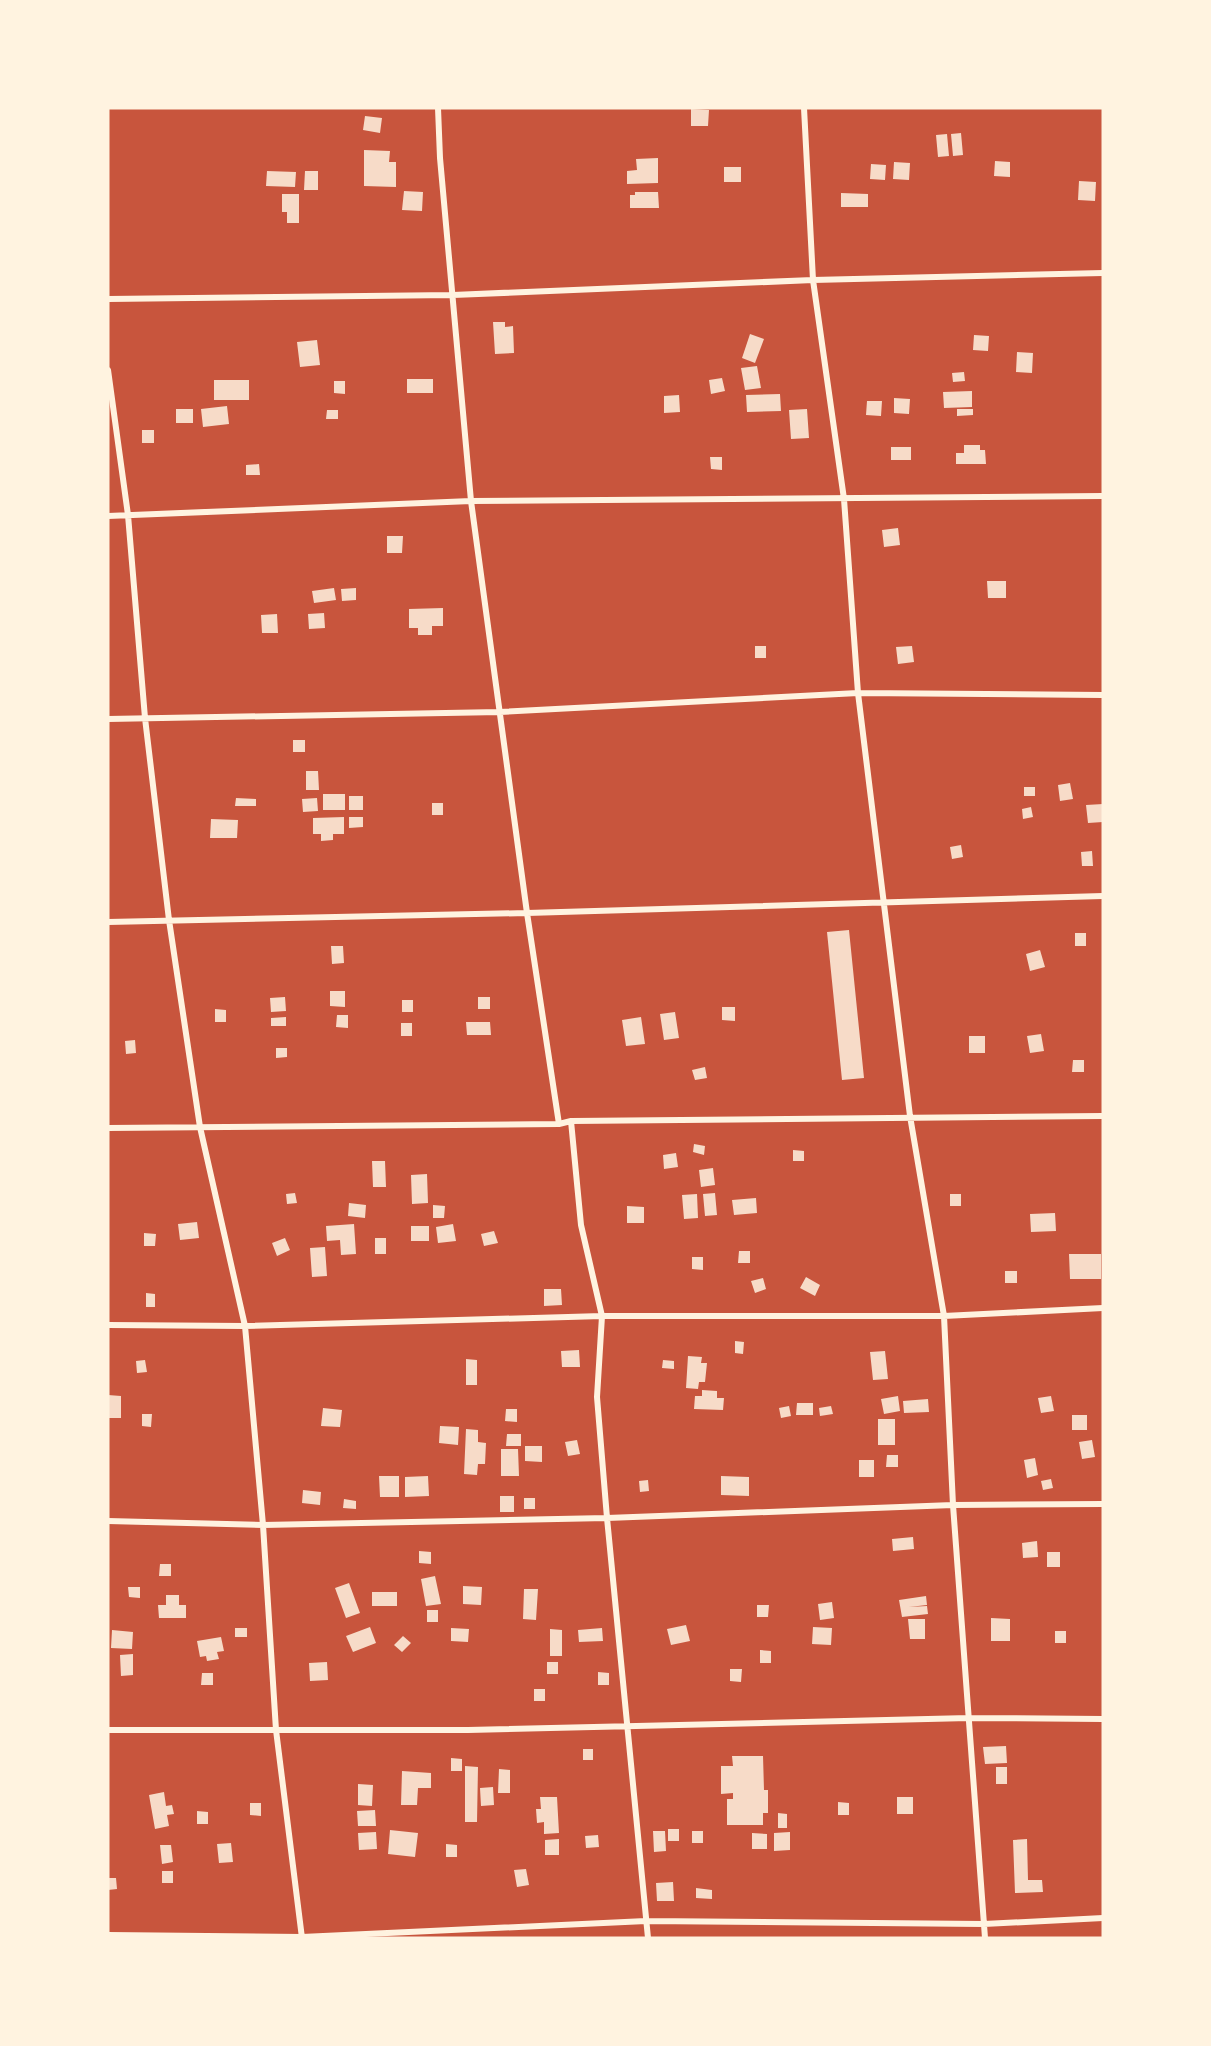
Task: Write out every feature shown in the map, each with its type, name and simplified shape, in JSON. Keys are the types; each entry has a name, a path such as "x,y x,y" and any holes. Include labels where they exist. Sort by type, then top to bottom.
{"street":[{"path":"438,108 440,158 471,501 527,914 559,1124"},
{"path":"804,108 813,280 844,499 858,693 910,1116 944,1316 953,1505 985,1938"},
{"path":"108,299 453,295 813,280 1103,273"},
{"path":"108,370 128,515 145,718 168,920 200,1126 245,1326 263,1525 276,1730 302,1938"},
{"path":"108,516 471,501 1103,496"},
{"path":"108,719 500,712 858,693 1103,695"},
{"path":"108,922 527,914 1103,896"},
{"path":"108,1128 559,1124 571,1121 910,1116 1103,1116"},
{"path":"571,1121 581,1225 602,1316 597,1397 648,1938"},
{"path":"108,1325 245,1326 602,1316 944,1316 1103,1308"},
{"path":"108,1521 263,1525 607,1518 953,1505 1103,1504"},
{"path":"108,1730 468,1730 969,1719 1103,1719"},
{"path":"108,1935 302,1938 646,1921 984,1924 1103,1918"}],"building":[{"path":"691,109 709,110 708,126 691,126"},
{"path":"365,116 382,118 380,133 363,130"},
{"path":"961,133 963,155 953,156 951,134"},
{"path":"947,134 949,156 938,157 936,135"},
{"path":"364,150 390,151 389,162 396,162 396,187 364,186"},
{"path":"658,158 658,183 627,184 627,171 637,170 636,159"},
{"path":"995,161 1010,162 1010,177 994,176"},
{"path":"894,162 910,163 909,180 893,179"},
{"path":"871,164 886,165 885,180 870,179"},
{"path":"724,167 741,167 741,182 724,182"},
{"path":"267,171 296,172 295,187 266,186"},
{"path":"305,171 318,171 318,190 304,190"},
{"path":"1079,181 1096,182 1095,201 1078,200"},
{"path":"404,191 423,192 422,211 402,210"},
{"path":"635,192 658,192 659,208 630,208 630,195 635,195"},
{"path":"841,193 868,194 868,207 841,207"},
{"path":"282,194 299,194 299,223 287,223 287,212 282,212"},
{"path":"493,322 505,322 505,327 513,326 514,353 495,354"},
{"path":"750,334 764,339 755,363 742,358"},
{"path":"974,335 989,336 988,351 973,350"},
{"path":"317,340 320,365 300,367 297,342"},
{"path":"1017,352 1033,353 1032,373 1016,372"},
{"path":"757,366 761,388 745,390 741,368"},
{"path":"964,372 965,381 953,382 952,373"},
{"path":"722,378 725,391 711,394 709,380"},
{"path":"407,379 433,379 433,393 407,393"},
{"path":"214,380 249,380 249,400 214,400"},
{"path":"334,381 345,381 345,394 334,393"},
{"path":"972,391 972,407 944,408 943,392"},
{"path":"780,394 781,411 747,412 746,395"},
{"path":"679,395 680,412 664,413 664,396"},
{"path":"894,398 910,399 909,414 894,413"},
{"path":"867,401 882,401 881,416 866,415"},
{"path":"227,406 229,424 203,427 201,409"},
{"path":"176,409 193,409 193,423 176,423"},
{"path":"807,409 809,438 791,439 789,410"},
{"path":"957,409 973,409 973,415 957,416"},
{"path":"327,410 338,410 338,419 326,419"},
{"path":"142,430 154,430 154,443 142,443"},
{"path":"964,445 980,445 980,450 985,450 986,464 956,464 956,453 964,453"},
{"path":"891,447 911,447 911,460 891,460"},
{"path":"710,457 722,457 722,470 711,469"},
{"path":"259,464 260,475 246,475 246,465"},
{"path":"898,528 900,545 884,547 882,530"},
{"path":"387,536 403,536 402,553 387,553"},
{"path":"987,581 1006,581 1006,598 988,598"},
{"path":"334,588 336,600 314,603 312,591"},
{"path":"356,588 356,600 342,601 341,589"},
{"path":"443,608 443,626 432,626 432,635 418,635 418,628 409,628 409,609"},
{"path":"324,613 325,628 309,629 308,614"},
{"path":"277,614 278,633 262,633 261,615"},
{"path":"755,646 766,646 766,658 755,658"},
{"path":"912,646 914,662 898,664 896,647"},
{"path":"293,740 305,740 305,752 293,752"},
{"path":"306,771 318,771 319,790 306,790"},
{"path":"1070,783 1073,799 1060,801 1058,785"},
{"path":"1024,787 1035,787 1035,796 1024,796"},
{"path":"323,794 345,794 345,810 323,810"},
{"path":"349,796 363,796 363,810 349,810"},
{"path":"236,798 256,799 256,806 235,806"},
{"path":"317,798 318,811 303,812 302,799"},
{"path":"432,803 443,803 443,815 432,815"},
{"path":"1103,804 1103,822 1088,823 1086,805"},
{"path":"1031,807 1033,817 1023,819 1022,809"},
{"path":"344,817 344,834 333,834 333,840 321,841 321,834 313,834 313,818"},
{"path":"349,817 363,817 363,827 349,828"},
{"path":"211,819 238,820 237,838 210,838"},
{"path":"961,845 963,857 952,859 950,847"},
{"path":"1092,851 1093,866 1082,866 1081,852"},
{"path":"849,930 864,1078 842,1080 827,932"},
{"path":"1075,933 1086,933 1086,946 1075,946"},
{"path":"331,946 343,946 344,963 332,964"},
{"path":"1040,950 1045,967 1030,971 1026,954"},
{"path":"330,991 345,991 345,1007 330,1006"},
{"path":"285,997 286,1011 271,1012 270,998"},
{"path":"478,997 490,997 490,1009 478,1009"},
{"path":"402,1000 413,1000 413,1012 402,1012"},
{"path":"722,1007 735,1007 735,1021 722,1020"},
{"path":"215,1009 226,1010 226,1022 215,1022"},
{"path":"675,1012 679,1038 664,1040 660,1014"},
{"path":"337,1015 348,1015 348,1028 336,1027"},
{"path":"286,1017 286,1026 271,1026 271,1018"},
{"path":"641,1017 645,1044 626,1046 622,1020"},
{"path":"466,1022 490,1022 491,1035 467,1035"},
{"path":"401,1023 412,1023 412,1036 401,1036"},
{"path":"1041,1034 1044,1051 1030,1053 1027,1036"},
{"path":"969,1036 985,1036 985,1053 969,1053"},
{"path":"135,1040 136,1053 126,1054 125,1041"},
{"path":"276,1048 287,1048 287,1057 276,1058"},
{"path":"1073,1060 1084,1060 1084,1072 1072,1072"},
{"path":"705,1067 707,1078 695,1080 692,1070"},
{"path":"694,1144 705,1146 704,1155 693,1152"},
{"path":"793,1150 804,1151 804,1161 793,1161"},
{"path":"676,1153 678,1167 664,1169 663,1155"},
{"path":"372,1161 385,1161 386,1187 373,1187"},
{"path":"713,1168 715,1185 701,1187 699,1170"},
{"path":"427,1174 428,1203 412,1204 411,1175"},
{"path":"295,1193 297,1203 287,1204 286,1194"},
{"path":"715,1193 717,1215 705,1216 703,1194"},
{"path":"697,1194 698,1218 684,1219 682,1195"},
{"path":"950,1194 961,1194 961,1206 950,1206"},
{"path":"756,1198 757,1213 734,1215 732,1200"},
{"path":"349,1203 366,1205 365,1218 348,1216"},
{"path":"433,1205 445,1206 444,1218 433,1218"},
{"path":"627,1206 644,1207 644,1223 627,1223"},
{"path":"1055,1213 1056,1231 1031,1232 1030,1214"},
{"path":"197,1222 199,1238 180,1240 178,1224"},
{"path":"354,1224 356,1254 341,1255 340,1240 327,1241 326,1226"},
{"path":"453,1224 456,1241 438,1243 436,1227"},
{"path":"411,1226 429,1226 429,1241 411,1241"},
{"path":"494,1231 498,1243 484,1246 481,1234"},
{"path":"144,1233 156,1234 155,1246 144,1246"},
{"path":"285,1238 290,1250 277,1256 272,1243"},
{"path":"375,1238 386,1238 386,1254 375,1254"},
{"path":"325,1247 327,1276 312,1277 310,1248"},
{"path":"739,1251 750,1251 750,1263 738,1263"},
{"path":"1069,1254 1101,1254 1101,1279 1070,1279"},
{"path":"692,1257 703,1257 703,1270 692,1269"},
{"path":"1005,1271 1017,1271 1017,1283 1005,1283"},
{"path":"806,1277 820,1285 815,1296 800,1288"},
{"path":"763,1278 766,1289 755,1293 751,1281"},
{"path":"544,1289 561,1289 562,1305 544,1306"},
{"path":"146,1293 155,1294 155,1307 146,1307"},
{"path":"735,1341 744,1342 743,1354 735,1353"},
{"path":"579,1350 580,1367 562,1367 561,1351"},
{"path":"885,1351 888,1379 873,1380 870,1352"},
{"path":"688,1356 702,1357 701,1363 707,1363 705,1382 699,1382 698,1389 686,1388"},
{"path":"466,1359 477,1360 477,1385 466,1385"},
{"path":"145,1360 147,1372 137,1373 136,1361"},
{"path":"663,1360 674,1361 674,1369 662,1368"},
{"path":"702,1390 717,1391 717,1398 724,1398 723,1410 694,1409 695,1396 702,1396"},
{"path":"108,1395 121,1396 121,1418 108,1418"},
{"path":"898,1396 900,1411 884,1414 881,1399"},
{"path":"1051,1396 1054,1411 1041,1413 1038,1398"},
{"path":"928,1399 929,1412 904,1413 903,1401"},
{"path":"797,1403 813,1403 813,1415 796,1415"},
{"path":"789,1406 791,1416 781,1418 779,1408"},
{"path":"831,1406 833,1414 820,1416 819,1408"},
{"path":"323,1408 342,1410 340,1427 321,1426"},
{"path":"506,1409 517,1409 517,1422 505,1421"},
{"path":"142,1414 152,1414 151,1427 142,1426"},
{"path":"1072,1415 1087,1415 1087,1430 1072,1430"},
{"path":"878,1419 895,1419 895,1445 878,1445"},
{"path":"440,1426 459,1427 458,1445 439,1443"},
{"path":"466,1429 478,1430 478,1442 486,1443 485,1464 478,1464 477,1475 464,1474"},
{"path":"507,1434 521,1434 521,1446 506,1446"},
{"path":"577,1440 580,1454 568,1456 565,1442"},
{"path":"1092,1440 1095,1457 1082,1459 1079,1442"},
{"path":"525,1446 542,1446 542,1462 525,1461"},
{"path":"501,1449 518,1449 519,1476 501,1476"},
{"path":"887,1455 898,1455 898,1467 886,1467"},
{"path":"1035,1458 1038,1475 1027,1478 1024,1460"},
{"path":"859,1460 874,1460 874,1477 859,1477"},
{"path":"379,1476 399,1476 399,1497 380,1497"},
{"path":"428,1476 429,1496 405,1497 405,1477"},
{"path":"721,1476 749,1477 749,1496 721,1495"},
{"path":"1051,1479 1053,1488 1043,1490 1041,1481"},
{"path":"648,1480 649,1491 640,1492 639,1481"},
{"path":"303,1490 321,1492 320,1505 302,1503"},
{"path":"500,1496 514,1496 514,1512 500,1512"},
{"path":"524,1498 535,1498 535,1509 524,1509"},
{"path":"344,1499 356,1501 356,1509 343,1508"},
{"path":"913,1537 914,1549 893,1551 892,1539"},
{"path":"1037,1541 1038,1557 1023,1558 1022,1543"},
{"path":"419,1551 431,1552 431,1564 419,1563"},
{"path":"1047,1552 1060,1552 1060,1567 1047,1567"},
{"path":"160,1564 171,1564 171,1576 159,1576"},
{"path":"435,1576 441,1604 426,1606 421,1579"},
{"path":"349,1583 360,1613 346,1618 335,1588"},
{"path":"463,1586 482,1587 481,1605 463,1604"},
{"path":"128,1587 140,1587 140,1598 129,1597"},
{"path":"524,1589 538,1589 536,1620 523,1619"},
{"path":"372,1592 397,1592 397,1606 372,1606"},
{"path":"166,1595 179,1595 179,1605 186,1605 186,1618 159,1618 158,1605 166,1605"},
{"path":"926,1596 927,1605 909,1607 927,1606 928,1614 902,1617 899,1600"},
{"path":"832,1602 834,1618 820,1620 818,1604"},
{"path":"757,1605 769,1605 768,1617 757,1617"},
{"path":"427,1610 438,1610 438,1622 427,1622"},
{"path":"991,1618 1010,1619 1010,1641 991,1641"},
{"path":"908,1619 925,1619 925,1639 910,1639"},
{"path":"686,1625 690,1641 671,1645 667,1629"},
{"path":"370,1627 376,1643 353,1652 346,1636"},
{"path":"813,1627 832,1628 831,1645 812,1644"},
{"path":"235,1628 247,1628 247,1637 235,1637"},
{"path":"451,1628 469,1629 468,1642 451,1641"},
{"path":"602,1628 603,1641 579,1642 578,1630"},
{"path":"550,1629 562,1630 562,1656 550,1656"},
{"path":"112,1630 133,1632 132,1649 111,1648"},
{"path":"1055,1631 1066,1631 1066,1643 1055,1643"},
{"path":"403,1636 411,1643 402,1652 394,1645"},
{"path":"221,1637 224,1651 217,1652 219,1659 207,1661 206,1656 200,1657 197,1641"},
{"path":"760,1650 771,1651 771,1663 760,1663"},
{"path":"133,1654 133,1675 121,1676 120,1655"},
{"path":"327,1662 328,1680 310,1681 309,1663"},
{"path":"547,1662 558,1662 558,1674 547,1674"},
{"path":"730,1669 742,1669 741,1682 730,1681"},
{"path":"598,1672 609,1673 609,1685 598,1685"},
{"path":"202,1673 213,1673 213,1685 201,1685"},
{"path":"534,1689 545,1689 545,1701 534,1701"},
{"path":"1006,1746 1007,1763 985,1764 983,1747"},
{"path":"583,1749 593,1749 593,1760 583,1760"},
{"path":"732,1756 763,1756 764,1790 768,1790 768,1813 763,1813 763,1825 727,1825 727,1799 733,1799 733,1793 721,1794 721,1766 733,1766"},
{"path":"451,1758 462,1759 462,1771 451,1771"},
{"path":"465,1766 478,1767 477,1822 465,1822"},
{"path":"996,1767 1007,1767 1007,1784 996,1784"},
{"path":"499,1769 510,1770 510,1793 498,1793"},
{"path":"402,1771 431,1773 431,1788 418,1788 417,1805 401,1805"},
{"path":"358,1784 373,1785 372,1806 358,1805"},
{"path":"493,1787 494,1805 481,1806 480,1788"},
{"path":"164,1792 166,1806 172,1805 174,1814 167,1815 169,1826 155,1829 149,1795"},
{"path":"540,1797 557,1797 559,1833 544,1834 544,1822 537,1823 536,1809 541,1809"},
{"path":"897,1797 913,1797 913,1814 897,1814"},
{"path":"838,1802 849,1803 849,1815 838,1815"},
{"path":"250,1803 261,1803 261,1816 250,1815"},
{"path":"375,1810 376,1826 358,1826 357,1811"},
{"path":"197,1811 208,1812 208,1824 197,1824"},
{"path":"778,1813 787,1814 787,1828 778,1828"},
{"path":"668,1829 679,1829 679,1841 668,1841"},
{"path":"390,1830 418,1833 415,1857 388,1854"},
{"path":"653,1831 665,1831 666,1851 654,1852"},
{"path":"692,1831 703,1831 703,1843 692,1843"},
{"path":"376,1832 377,1849 359,1850 358,1833"},
{"path":"790,1832 790,1850 774,1851 774,1833"},
{"path":"752,1833 767,1834 767,1849 752,1849"},
{"path":"598,1835 599,1847 586,1848 585,1836"},
{"path":"559,1839 559,1855 545,1855 545,1840"},
{"path":"1027,1839 1028,1880 1042,1880 1043,1892 1015,1893 1013,1840"},
{"path":"231,1843 233,1862 219,1863 217,1844"},
{"path":"446,1844 457,1845 457,1857 446,1857"},
{"path":"160,1845 171,1845 173,1862 162,1864"},
{"path":"526,1869 529,1885 517,1887 514,1870"},
{"path":"162,1871 173,1871 173,1883 162,1883"},
{"path":"108,1878 116,1878 117,1889 108,1890"},
{"path":"673,1882 674,1901 657,1901 656,1883"},
{"path":"696,1888 712,1890 712,1899 696,1898"}]}
